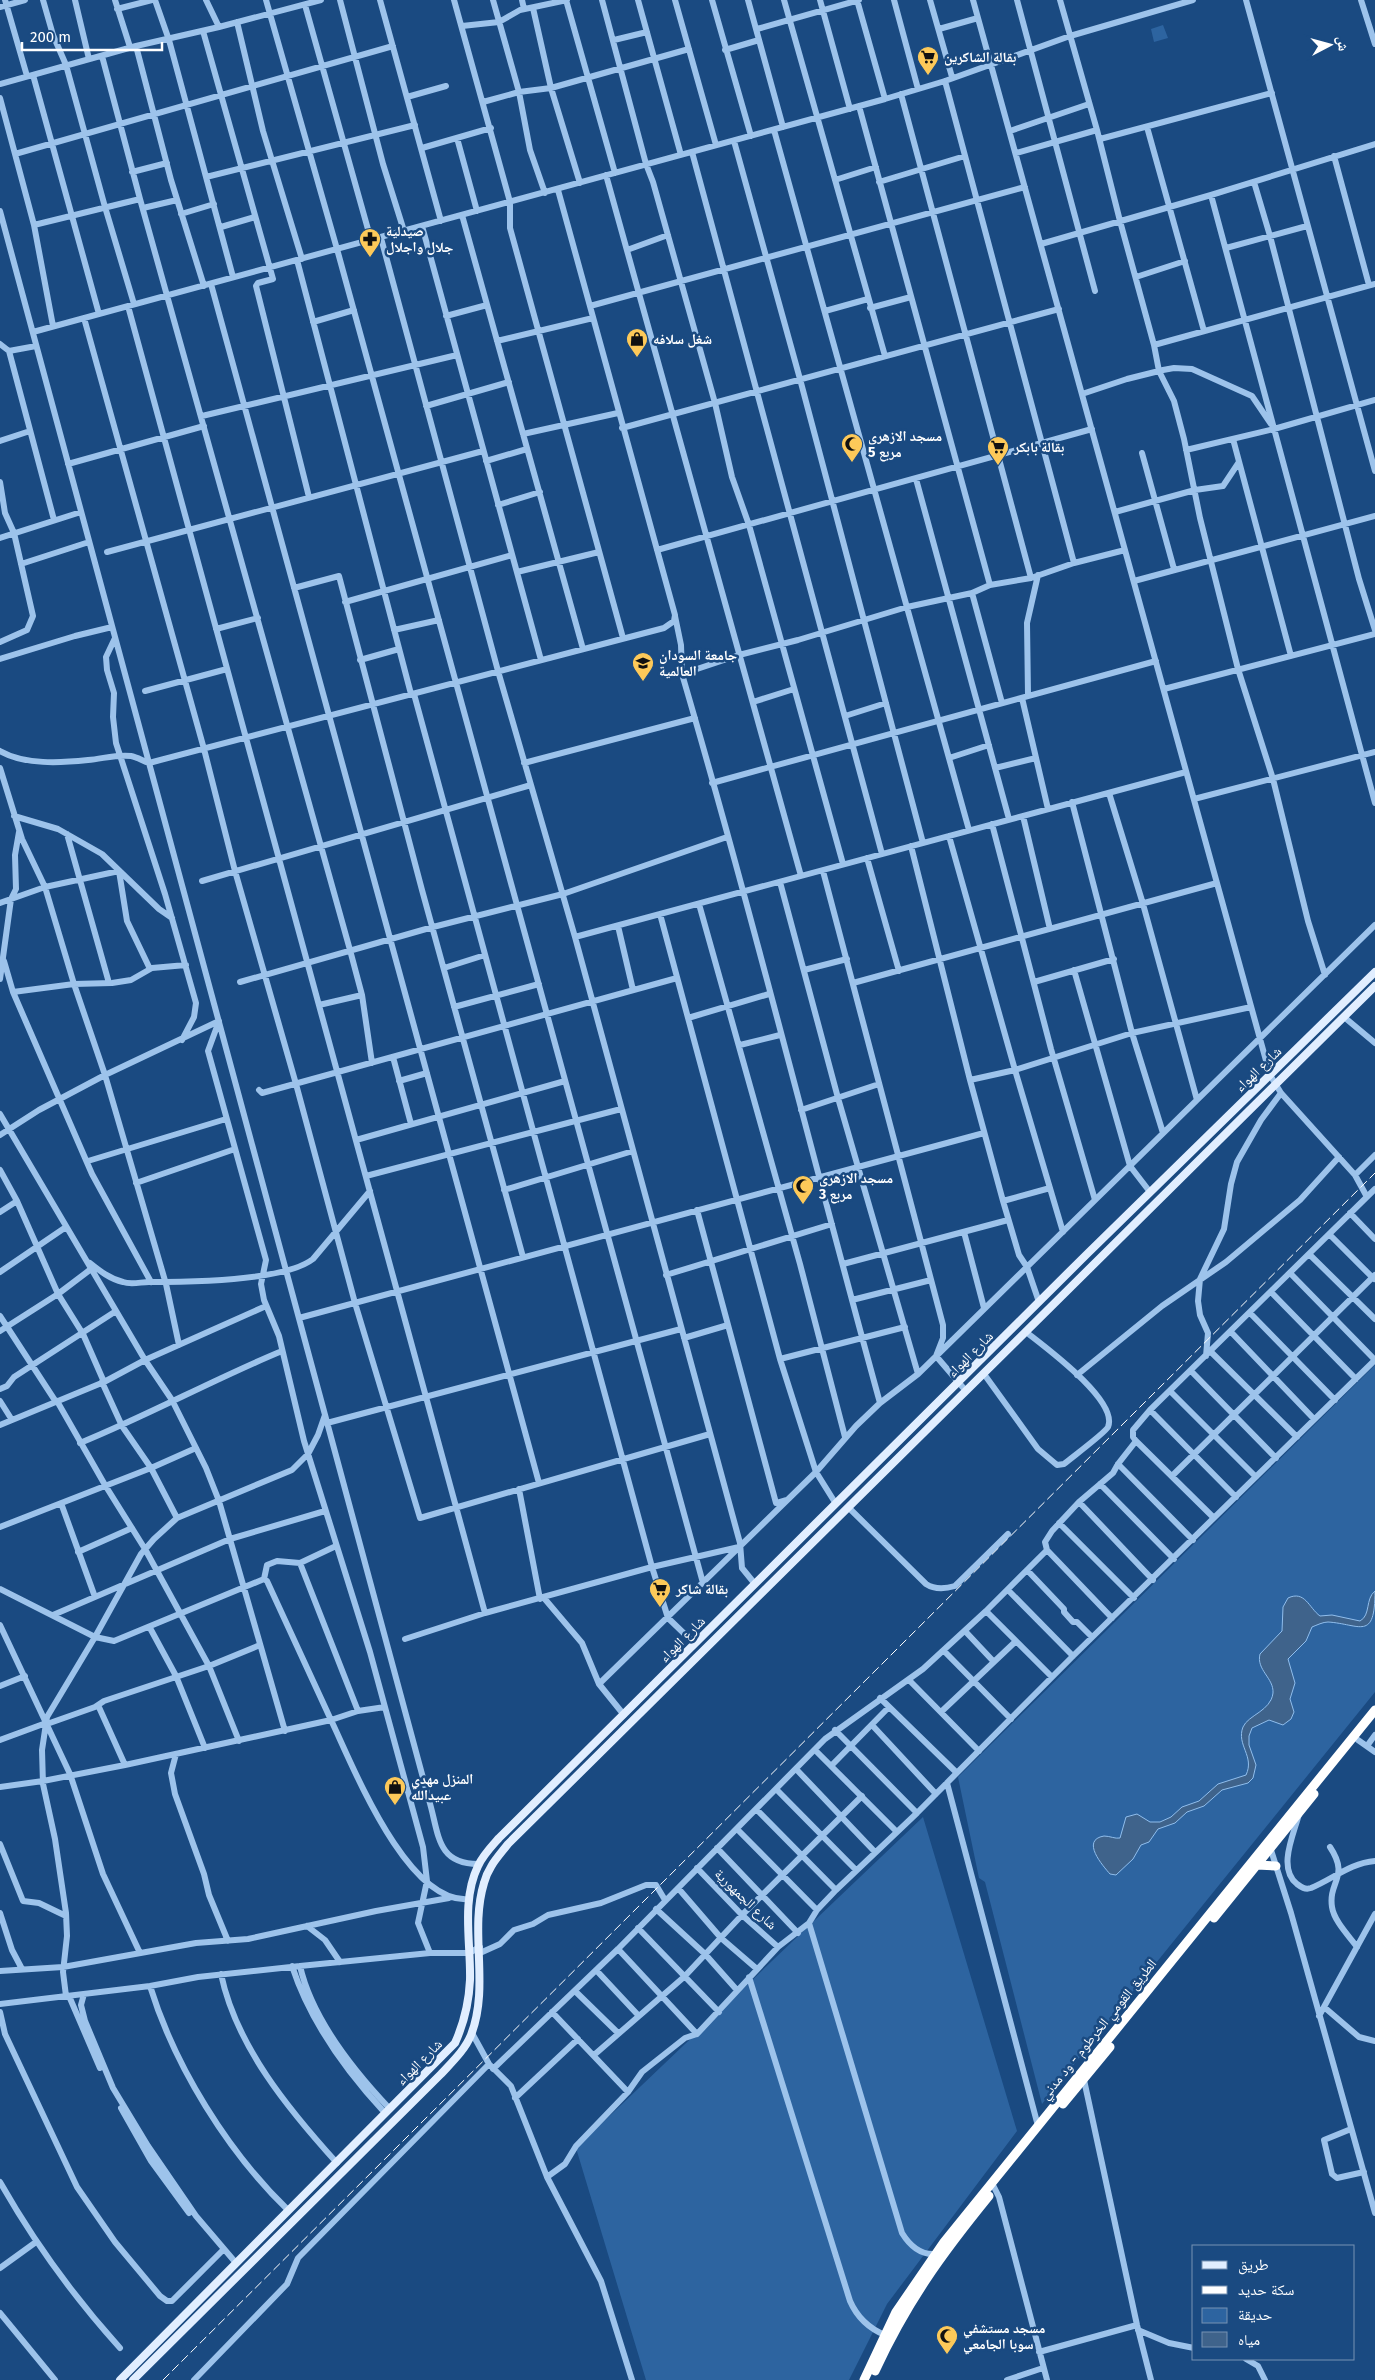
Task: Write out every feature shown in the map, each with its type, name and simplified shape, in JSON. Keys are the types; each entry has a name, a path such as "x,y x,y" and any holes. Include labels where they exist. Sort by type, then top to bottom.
{"highway":[{"name":"الطريق القومي الخرطوم - ود مدني","path":"870,2380 890,2337 915,2294 948,2246 1038,2126 1269,1845 1375,1710"},
{"name":"الطريق القومي الخرطوم - ود مدني","path":"864,2380 896,2312 927,2264 1084,2080 1257,1865 1269,1845 1299,1813 1375,1719"},
{"path":"1257,1865 1276,1866"}],"main road":[{"name":"شارع الهواء","path":"120,2380 455,2043 464,2022 467,2005 469,1899 471,1886 478,1864 498,1838 1038,1302 1375,972"},
{"name":"شارع الهواء","path":"133,2380 441,2074 460,2052 472,2033 478,2002 481,1895 488,1872 496,1857 1375,986"}],"street":[{"path":"25,0 4,4 30,76 99,314"},
{"path":"43,0 53,35 66,65 85,133 164,437 485,1613"},
{"path":"75,0 89,59"},
{"path":"115,0 133,47 181,214 207,285 244,406 539,1483"},
{"path":"117,9 154,0 169,40 234,277"},
{"path":"206,0 219,28"},
{"path":"266,0 372,375 703,1583"},
{"path":"0,84 133,47 219,28 321,0"},
{"path":"340,0 376,136 404,231"},
{"path":"380,0 442,221"},
{"path":"454,0 510,202 510,228 623,638"},
{"path":"493,0 519,92 530,150 545,193"},
{"path":"522,0 524,9"},
{"path":"462,26 499,22 524,9 567,0 587,78 615,173"},
{"path":"602,0 646,164 715,403 732,477 749,525 843,864"},
{"path":"638,0 680,155"},
{"path":"675,0 716,146"},
{"path":"712,0 751,136"},
{"path":"748,0 783,127"},
{"path":"784,0 885,356"},
{"path":"820,0 850,109"},
{"path":"756,30 858,0 885,99"},
{"path":"894,0 918,89"},
{"path":"930,0 952,77"},
{"path":"974,0 1270,1075 1274,1086 1355,1175 1368,1195 1375,1200"},
{"path":"1016,0 1081,233 1095,291"},
{"path":"1060,0 1098,130 1120,221 1154,344 1159,371 1174,401 1210,560 1238,669 1273,779 1308,922 1325,975"},
{"path":"32,332 558,190 885,99 1070,36 1193,0"},
{"path":"1246,0 1375,471"},
{"path":"1360,0 1375,44"},
{"path":"309,2 322,67 371,240"},
{"path":"533,8 552,88 580,183"},
{"path":"938,28 978,18"},
{"path":"237,22 299,260 329,385 399,650 475,917 652,1568 668,1618 695,1644"},
{"path":"203,32 273,279 258,283 256,286 309,497"},
{"path":"614,40 647,32"},
{"path":"725,50 759,40"},
{"path":"15,154 393,46"},
{"path":"483,102 519,92 552,88 689,49"},
{"path":"102,56 132,172 202,416 350,950 362,995 372,1063"},
{"path":"944,80 1074,563"},
{"path":"407,97 446,86"},
{"path":"1100,139 1272,92"},
{"path":"901,94 998,455 1034,577 1028,624 1025,696 1036,758 1048,809"},
{"path":"0,98 34,226 53,326"},
{"path":"1010,131 1089,104"},
{"path":"859,106 990,585"},
{"path":"206,177 415,125"},
{"path":"1147,127 1204,331"},
{"path":"422,148 491,128"},
{"path":"774,130 970,830"},
{"path":"1016,153 1098,130"},
{"path":"457,138 477,211"},
{"path":"734,140 800,379 923,843"},
{"path":"1041,244 1211,195 1375,144"},
{"path":"692,152 882,854"},
{"path":"880,182 965,156"},
{"path":"1154,344 1372,284 1334,156"},
{"path":"132,172 166,163"},
{"path":"835,180 876,168"},
{"path":"606,176 801,876"},
{"path":"1254,182 1318,416 1359,579 1375,630"},
{"path":"590,306 1025,187"},
{"path":"558,190 675,615 681,645 682,674 880,1403"},
{"path":"1211,195 1375,803"},
{"path":"34,226 140,199"},
{"path":"142,208 177,200"},
{"path":"181,214 214,204"},
{"path":"0,212 444,1849 453,1860 459,1863 478,1864"},
{"path":"462,215 583,649"},
{"path":"221,227 255,217"},
{"path":"422,226 541,660"},
{"path":"1226,248 1308,226"},
{"path":"627,250 668,235"},
{"path":"381,238 498,672 563,894 684,1338 740,1546 742,1568 755,1584"},
{"path":"1136,277 1185,261"},
{"path":"870,308 911,297"},
{"path":"825,311 868,299"},
{"path":"446,316 487,305"},
{"path":"622,428 1059,309"},
{"path":"313,322 354,310"},
{"path":"84,318 204,749 234,871 296,1084 355,1303 420,1518 710,1434"},
{"path":"497,341 593,318"},
{"path":"0,344 9,351 54,520"},
{"path":"9,351 36,346"},
{"path":"202,416 457,354"},
{"path":"1082,394 1174,368 1201,372 1219,383 1252,396 1274,429"},
{"path":"426,406 509,382"},
{"path":"1186,450 1274,429 1375,400"},
{"path":"523,434 618,413"},
{"path":"68,464 204,426"},
{"path":"657,550 1092,429"},
{"path":"0,441 30,430"},
{"path":"1233,439 1291,656"},
{"path":"486,461 528,449"},
{"path":"107,552 484,451"},
{"path":"1142,453 1174,570"},
{"path":"1115,512 1195,490 1223,486 1239,462"},
{"path":"916,478 1009,819"},
{"path":"0,482 5,513 14,533 33,620 22,634 0,642"},
{"path":"498,505 540,492"},
{"path":"0,538 81,512"},
{"path":"1134,581 1346,522 1375,516"},
{"path":"21,564 89,542"},
{"path":"682,674 739,655 822,633 907,607 972,594 990,585 1034,577 1074,563 1125,550"},
{"path":"517,572 599,552"},
{"path":"345,602 512,555"},
{"path":"294,588 338,576 523,1257"},
{"path":"972,594 1002,703"},
{"path":"0,751 12,758 38,761 88,760 120,755 132,756 149,763 670,625 674,621 675,615"},
{"path":"216,629 258,618"},
{"path":"394,630 439,620"},
{"path":"0,650 1,659 112,627"},
{"path":"1164,689 1375,634"},
{"path":"115,638 106,657 106,670 114,693 113,717 120,755 172,918 196,1003 194,1017 182,1040"},
{"path":"360,660 399,650"},
{"path":"712,783 1156,660"},
{"path":"145,691 227,669"},
{"path":"753,702 794,689"},
{"path":"845,716 886,704"},
{"path":"524,763 695,718"},
{"path":"949,758 989,746"},
{"path":"1194,799 1375,752"},
{"path":"995,768 1036,758"},
{"path":"0,768 19,831 45,887 74,984 106,1075 166,1284 179,1345"},
{"path":"575,937 1186,772"},
{"path":"202,881 531,785"},
{"path":"1109,793 1143,904 1197,1100"},
{"path":"1072,802 1132,1033 1163,1133"},
{"path":"14,816 58,829 102,854 172,918"},
{"path":"1023,816 1050,929"},
{"path":"992,824 1023,936 1053,1057 1095,1200"},
{"path":"0,979 4,961 11,899 16,889 15,855 19,831"},
{"path":"67,834 109,983"},
{"path":"949,836 1063,1232"},
{"path":"240,982 433,927 563,894 727,837"},
{"path":"911,846 970,1080 1008,1220 1019,1255 1027,1267 1038,1302"},
{"path":"867,858 899,970"},
{"path":"0,903 45,887 119,871"},
{"path":"119,871 127,921 150,969"},
{"path":"823,871 943,1325 943,1338 936,1356"},
{"path":"780,882 838,1098 860,1167 918,1374"},
{"path":"853,983 1217,883"},
{"path":"699,904 740,1045 845,1437"},
{"path":"660,914 752,1249 780,1359 816,1472 836,1504"},
{"path":"618,926 633,990"},
{"path":"599,1684 816,1472 845,1437 880,1403 918,1374 1375,926"},
{"path":"444,968 485,955"},
{"path":"1034,982 1114,959"},
{"path":"804,970 846,960"},
{"path":"4,961 13,992 92,1174 150,1282"},
{"path":"13,992 74,984 131,980 150,969 186,966"},
{"path":"1074,970 1130,1166 1150,1192"},
{"path":"260,1090 262,1093 296,1084 678,978"},
{"path":"454,1007 539,984"},
{"path":"688,1018 769,994"},
{"path":"319,1006 362,995"},
{"path":"970,1080 1015,1070 1132,1033 1175,1022 1251,1007"},
{"path":"1344,1017 1375,1043"},
{"path":"0,1135 106,1075 219,1021"},
{"path":"219,1021 208,1045 208,1052 266,1260 261,1284 266,1306 276,1329 308,1454 370,1652 423,1847 427,1881 423,1904 419,1910 418,1923 430,1953"},
{"path":"740,1045 780,1034"},
{"path":"393,1057 411,1124"},
{"path":"400,1081 427,1074"},
{"path":"356,1140 565,1081"},
{"path":"801,1110 879,1084"},
{"path":"1280,1093 1240,1155 1231,1184 1224,1229 1200,1279 1198,1301 1200,1315 1208,1333 1208,1354 1254,1394 1296,1437"},
{"path":"366,1176 621,1109"},
{"path":"0,1114 145,1360 172,1400 196,1448 219,1501 285,1731"},
{"path":"88,1162 226,1119"},
{"path":"299,1318 984,1133"},
{"path":"136,1183 234,1149"},
{"path":"504,1190 632,1151"},
{"path":"1355,1175 1375,1154"},
{"path":"1077,1374 1162,1306 1226,1262 1300,1200 1339,1157"},
{"path":"0,1170 17,1201 58,1294 83,1334 122,1426 150,1468 177,1518"},
{"path":"1003,1201 1050,1188"},
{"path":"1214,1518 1136,1441 1132,1434 1150,1410 1375,1189"},
{"path":"86,1260 107,1276 124,1283 150,1282 166,1284 263,1276 286,1271 308,1263 336,1233 370,1191"},
{"path":"0,1212 17,1201"},
{"path":"697,1210 776,1503 788,1500"},
{"path":"1350,1213 1375,1239"},
{"path":"843,1264 1008,1220"},
{"path":"666,1275 832,1224"},
{"path":"0,1272 66,1227"},
{"path":"964,1232 984,1308"},
{"path":"1172,1476 1374,1278 1329,1234"},
{"path":"1309,1254 1375,1319"},
{"path":"0,1331 58,1294 91,1269"},
{"path":"546,2177 565,2164 576,2146 628,2092 642,2072 685,2038 697,2034 778,1947 809,1923 816,1910 856,1870 947,1784 1073,1656 1375,1360 1290,1273"},
{"path":"852,1300 931,1280"},
{"path":"1271,1292 1356,1379"},
{"path":"0,1425 103,1382 145,1360 266,1306"},
{"path":"0,1389 7,1386 16,1375 34,1366 116,1311"},
{"path":"1250,1312 1335,1400"},
{"path":"0,1316 57,1402 156,1570 209,1666 239,1741"},
{"path":"684,1338 728,1325"},
{"path":"780,1359 905,1327"},
{"path":"327,1423 681,1329"},
{"path":"984,1374 1038,1450 1053,1463 1060,1465 1106,1430 1110,1420 1109,1414 1077,1374 1026,1332"},
{"path":"1231,1332 1314,1420"},
{"path":"80,1443 122,1426 226,1374 282,1351"},
{"path":"936,1356 960,1381 966,1391"},
{"path":"1191,1371 1276,1458"},
{"path":"1170,1391 1256,1477"},
{"path":"0,1401 12,1420"},
{"path":"1150,1410 1236,1497"},
{"path":"223,2248 215,2243 186,2208 151,2161 132,2129 94,2055 67,1996 63,1967 67,1936 66,1916 56,1839 43,1781 42,1750 46,1722 144,1549 167,1525 177,1518 292,1470 308,1454 318,1435 325,1415"},
{"path":"1112,1618 1047,1550 1045,1542 1078,1502 1113,1473 1136,1441"},
{"path":"0,1527 196,1448"},
{"path":"1118,1464 1193,1540"},
{"path":"1100,1484 1174,1558"},
{"path":"519,1489 542,1599 582,1643 599,1684 624,1715"},
{"path":"1078,1502 1152,1580"},
{"path":"61,1503 95,1597"},
{"path":"848,1507 926,1584 934,1588 955,1586 1008,1534"},
{"path":"53,1615 230,1539 325,1511"},
{"path":"1059,1523 1134,1598"},
{"path":"78,1552 132,1528"},
{"path":"264,1579 267,1565 271,1562 300,1562 336,1546"},
{"path":"406,1639 485,1613 740,1546"},
{"path":"194,2380 287,2284 298,2258 491,2066 575,1991 618,1949 835,1730 909,1680 944,1651 986,1612 1047,1550"},
{"path":"300,1562 358,1711"},
{"path":"1027,1570 1064,1609 1064,1612 1073,1622 1077,1622 1092,1638"},
{"path":"0,1589 95,1637 114,1641 150,1628 264,1579"},
{"path":"264,1579 267,1581 282,1612 331,1720 390,1840 408,1863 449,1898"},
{"path":"1008,1590 1073,1656"},
{"path":"986,1612 1052,1677"},
{"path":"0,1626 2,1634 25,1676 70,1774 104,1874 140,1953"},
{"path":"150,1628 176,1676 205,1748"},
{"path":"965,1631 994,1662"},
{"path":"941,1712 1015,1642"},
{"path":"0,1740 98,1705 104,1701 209,1666 260,1645"},
{"path":"944,1651 1011,1719"},
{"path":"0,1686 25,1676"},
{"path":"909,1680 979,1751"},
{"path":"880,1698 957,1772"},
{"path":"98,1705 125,1765"},
{"path":"0,1787 43,1781 70,1774 125,1765 285,1731 331,1720 358,1711 385,1706"},
{"path":"831,1766 889,1707"},
{"path":"872,1725 936,1794"},
{"path":"835,1730 917,1813"},
{"path":"1367,1746 1375,1736"},
{"path":"1358,1740 1375,1752"},
{"path":"815,1750 897,1832"},
{"path":"176,1754 171,1773 175,1794 204,1874 209,1895 228,1941"},
{"path":"796,1769 875,1852"},
{"path":"947,1784 1038,2126"},
{"path":"776,1789 856,1870"},
{"path":"594,2055 684,1977 742,1915 862,1796"},
{"path":"756,1809 836,1890"},
{"path":"1299,1813 1288,1858 1290,1876 1306,1889 1339,1872 1363,1863 1375,1861"},
{"path":"737,1829 816,1910"},
{"path":"0,1844 23,1901 39,1903 66,1916"},
{"path":"1269,1845 1320,2016 1375,2213"},
{"path":"716,1848 798,1933"},
{"path":"1330,1848 1338,1860 1339,1872 1332,1909 1340,1924 1357,1946"},
{"name":"شارع الجمهورية","path":"697,1868 742,1915 778,1947"},
{"path":"0,2004 150,1986 222,1974 292,1966 430,1953 469,1953 500,1944 514,1930 533,1924 548,1915 601,1903 646,1885 656,1885 665,1900"},
{"path":"678,1888 721,1938 757,1969"},
{"path":"0,1971 63,1967 196,1944 278,1934 376,1911 449,1898 469,1899"},
{"path":"656,1909 705,1954 736,1990"},
{"path":"0,1913 12,1950 22,1969"},
{"path":"1320,2016 1375,1914"},
{"path":"809,1923 902,2234 909,2244 922,2252 935,2254"},
{"path":"307,1926 325,1940 340,1962"},
{"path":"638,1928 719,2012"},
{"path":"618,1949 697,2034"},
{"path":"292,1966 304,1998 326,2035 361,2086 387,2111"},
{"path":"300,1966 310,1994 339,2046 387,2111"},
{"path":"596,1970 638,2015"},
{"path":"222,1974 234,2012 263,2068 296,2114 337,2163"},
{"path":"749,1977 850,2301 856,2314 863,2321 885,2335"},
{"path":"150,1986 156,2006 177,2052 211,2114 268,2192 288,2210"},
{"path":"575,1991 618,2033"},
{"path":"84,1994 81,2005 113,2088 148,2146 196,2216 236,2263"},
{"path":"1324,2008 1359,2038 1374,2041"},
{"path":"0,2012 5,2034 77,2187 115,2242 160,2296 172,2302 223,2248"},
{"path":"552,2012 628,2092"},
{"path":"472,2033 491,2066 508,2081 546,2177 601,2281 632,2380"},
{"path":"515,2098 578,2039"},
{"path":"1084,2080 1151,2380"},
{"path":"1034,2110 1040,2114 1047,2115"},
{"path":"1351,2129 1324,2140 1332,2174 1337,2178 1364,2172"},
{"path":"0,2182 36,2242 76,2297 120,2348"},
{"path":"994,2186 1046,2380"},
{"path":"0,2268 36,2242"},
{"path":"922,2252 927,2264"},
{"path":"0,2313 55,2380"},
{"path":"1039,2352 1138,2328 1169,2343 1192,2348"},
{"path":"1248,2360 1258,2366 1265,2380"},
{"path":"1007,2380 1043,2368"}],"green space":[{"path":"1163,25 1168,38 1154,42 1151,29"},
{"path":"1375,1365 1375,1692 1042,2104 985,1882 979,1878 958,1777"},
{"path":"923,1817 1017,2131 887,2304 849,2380 646,2380 576,2148"}],"water":[{"path":"1375,1591 1372,1618 1369,1624 1357,1627 1328,1622 1312,1627 1306,1641 1288,1659 1295,1683 1290,1699 1294,1712 1291,1719 1283,1725 1269,1720 1252,1728 1249,1736 1249,1745 1256,1765 1253,1778 1248,1783 1222,1790 1204,1806 1187,1812 1175,1823 1158,1829 1149,1842 1141,1845 1133,1859 1116,1875 1110,1874 1095,1853 1094,1842 1097,1838 1104,1836 1120,1838 1126,1817 1137,1814 1150,1822 1160,1822 1171,1817 1182,1807 1199,1801 1218,1784 1246,1775 1248,1762 1241,1733 1246,1723 1264,1709 1271,1699 1273,1688 1260,1665 1260,1654 1282,1631 1283,1607 1288,1598 1299,1596 1303,1598 1320,1616 1332,1615 1360,1621 1366,1615 1370,1598"}],"railway":[{"path":"163,2380 1375,1173"}],"place":[{"name":"بقالة الشاكرين","path":"928,76"},
{"name":"صيدلية جلال واجلال","path":"370,258"},
{"name":"شغل سلافه","path":"637,358"},
{"name":"مسجد الازهري مربع 5","path":"852,463"},
{"name":"بقالة بابكر","path":"998,466"},
{"name":"جامعة السودان العالمية","path":"643,682"},
{"name":"مسجد الازهري مربع 3","path":"803,1205"},
{"name":"بقالة شاكر","path":"660,1608"},
{"name":"المنزل مهدي عبيدالله","path":"395,1806"},
{"name":"مسجد مستشفي سوبا الجامعي","path":"947,2355"}]}
